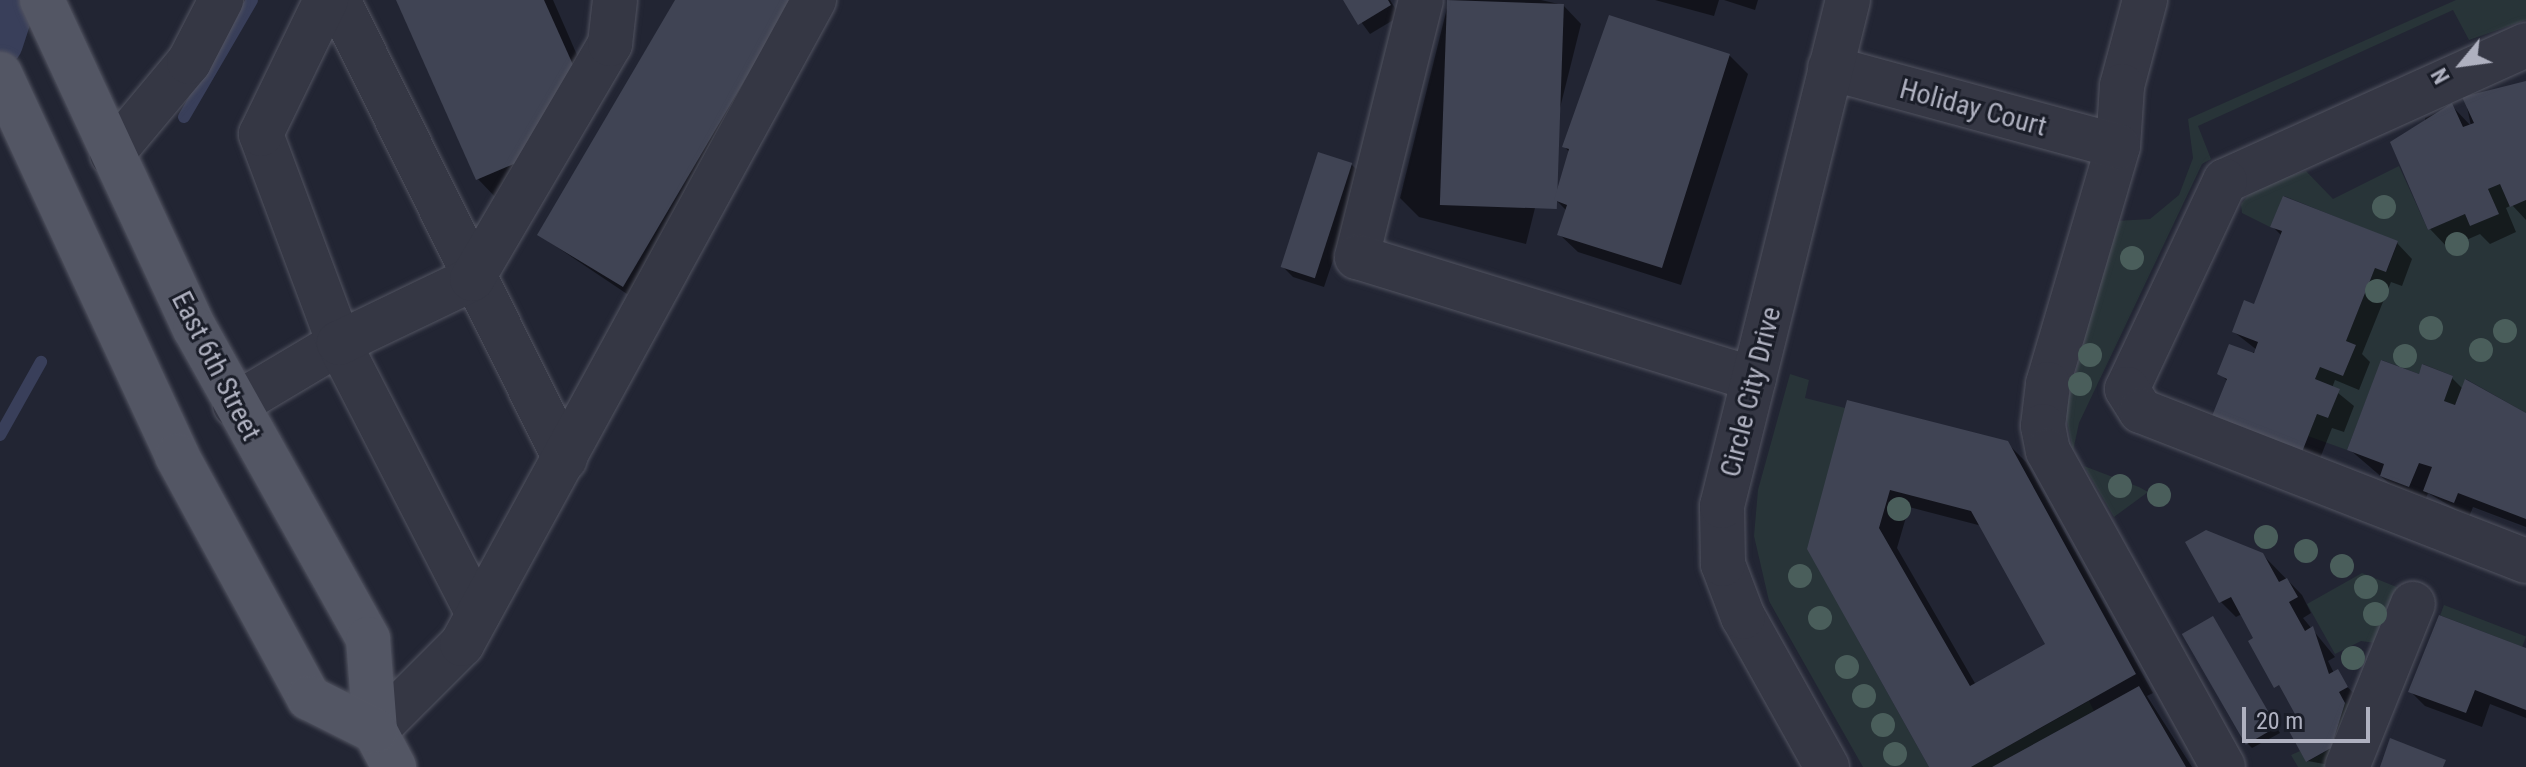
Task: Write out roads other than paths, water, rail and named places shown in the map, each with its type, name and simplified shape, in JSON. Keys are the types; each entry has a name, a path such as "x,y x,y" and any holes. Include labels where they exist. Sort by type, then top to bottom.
{"main road":[{"name":"East 6th Street","path":"42,0 106,143 235,405 368,639 385,749"},
{"path":"0,74 177,456 309,698 385,749"}],"street":[{"path":"326,0 261,134 339,343 478,614"},
{"path":"338,0 472,279 565,459"},
{"path":"235,405 339,343 472,279 610,44 615,0"},
{"path":"385,749 462,644 814,0"},
{"path":"1421,0 1357,257 1754,379"},
{"name":"Circle City Drive","path":"1827,767 1743,617 1723,564 1722,506 1848,0"},
{"path":"2145,0 2122,86 2118,146 2048,384 2043,426 2048,451 2223,767"},
{"path":"106,143 189,62 218,3"},
{"path":"2526,45 2225,181 2127,389 2141,411 2526,561"},
{"name":"Holiday Court","path":"1830,68 2118,146"},
{"path":"2347,767 2413,604"}],"waterway":[{"path":"0,43 14,0"},
{"path":"184,117 252,0"},
{"path":"0,435 41,362"}]}
